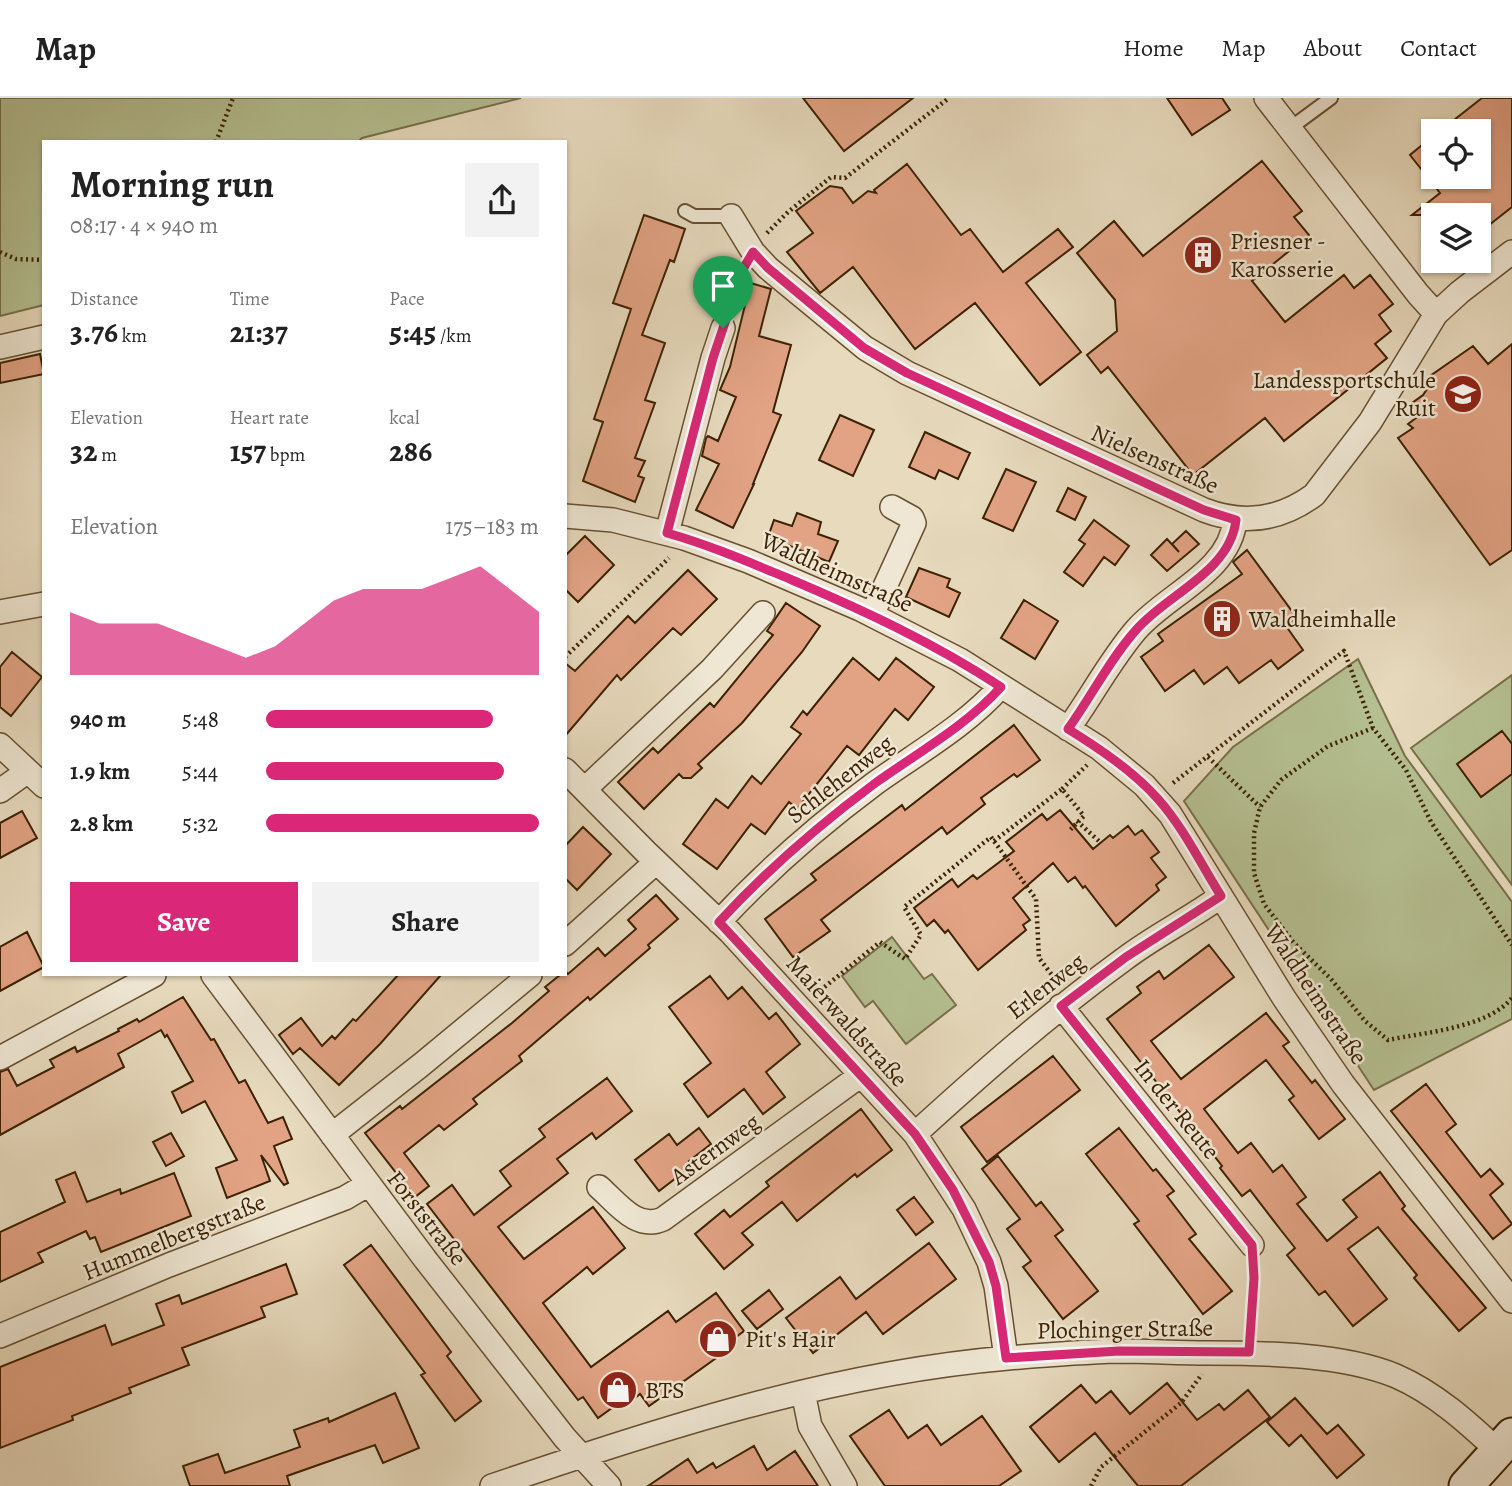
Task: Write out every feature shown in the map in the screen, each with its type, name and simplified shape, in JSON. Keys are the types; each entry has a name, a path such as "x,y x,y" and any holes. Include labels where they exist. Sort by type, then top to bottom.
{"main road":[{"path":"1466,1486 1505,1442"}],"street":[{"path":"1266,98 1436,314"},
{"name":"Nielsenstraße","path":"732,216 753,252 768,268 859,344 907,373 1204,510 1236,520 1272,517 1314,495 1370,422 1436,314 1512,252"},
{"path":"676,535 713,358 723,328"},
{"path":"0,347 42,337"},
{"path":"872,615 914,523 912,518 892,507"},
{"name":"Waldheimstraße","path":"567,516 613,520 676,535 774,572 872,615 933,645 1099,748 1144,785 1170,814 1284,998 1343,1083 1512,1301"},
{"path":"1068,729 1134,632 1218,558 1234,532 1236,520"},
{"path":"0,612 42,604"},
{"path":"585,789 712,669 763,613"},
{"name":"Schlehenweg","path":"719,922 791,851 871,786 957,725 1001,687"},
{"path":"0,745 36,778 0,791"},
{"name":"Maierwaldstraße","path":"567,772 719,922 915,1134 964,1209 984,1252 996,1286 1006,1358"},
{"path":"567,942 656,862"},
{"name":"Erlenweg","path":"915,1134 968,1084 1065,1003 1126,957 1221,896"},
{"path":"0,1058 152,976"},
{"name":"Forststraße","path":"214,976 367,1185 565,1438 609,1486"},
{"path":"332,1135 529,976"},
{"name":"In der Reute","path":"1065,1003 1252,1245"},
{"name":"Asternweg","path":"598,1187 637,1221 653,1224 861,1074"},
{"name":"Hummelbergstraße","path":"0,1336 169,1265 345,1198 367,1185"},
{"name":"Plochinger Straße","path":"492,1486 709,1416 803,1392 894,1374 1006,1358 1119,1351 1249,1352 1353,1364 1413,1384 1505,1442"},
{"path":"803,1392 810,1426 845,1486"}],"lane":[{"path":"1289,129 1331,98"},
{"path":"685,211 694,216 732,216"}],"path":[{"path":"217,140 233,98"},
{"path":"723,328 743,269 753,252 788,212 831,177 845,178 949,98"},
{"path":"0,252 22,260 42,260"},
{"path":"567,655 674,553 676,535"},
{"path":"1158,799 1170,786 1344,651 1373,728 1406,770 1431,822 1512,945"},
{"path":"1373,728 1328,746 1281,780 1260,807 1254,833 1254,873 1264,904 1294,943 1331,979 1365,1021 1388,1040 1468,1024 1503,1009 1512,998"},
{"path":"994,841 1086,768 1099,748"},
{"path":"1208,757 1260,807"},
{"path":"1062,789 1084,816 1070,830"},
{"path":"1077,821 1101,843"},
{"path":"799,1007 880,942 905,959 921,935 904,907 991,837 1036,899 1039,958 1065,1003"},
{"path":"1249,1352 1254,1278 1252,1245"},
{"path":"1091,1486 1101,1467 1181,1403 1201,1378 1208,1353"}],"green space":[{"path":"0,98 521,98 360,140 42,140 42,306 0,316"},
{"path":"1358,659 1405,756 1512,902 1512,1019 1374,1090 1184,801 1233,747"},
{"path":"1512,675 1512,885 1411,748"},
{"path":"892,937 924,979 932,974 956,1005 906,1044 873,1001 865,1007 842,976"}],"building":[{"path":"803,98 913,98 844,151"},
{"path":"1167,98 1222,98 1230,110 1192,135"},
{"path":"1482,98 1512,98 1512,207 1491,224 1491,203 1427,203 1440,193 1437,189 1491,189 1491,119 1455,119"},
{"path":"1421,146 1421,169 1410,155"},
{"path":"1262,161 1302,211 1294,217 1309,235 1252,281 1285,322 1344,275 1354,288 1370,275 1393,304 1379,315 1391,331 1375,344 1387,358 1284,441 1265,418 1193,475 1108,367 1101,373 1087,355 1117,331 1115,300 1077,253 1114,221 1143,256"},
{"path":"907,164 961,235 970,229 1003,272 1058,229 1073,247 1026,283 1081,352 1040,385 975,303 915,349 853,267 820,293 787,252 813,233 796,211 830,186 842,188 853,203 868,191 876,193 874,190"},
{"path":"1421,208 1421,215 1412,215"},
{"path":"644,215 685,229 674,262 670,260 642,335 665,343 645,400 655,403 635,458 645,461 638,476 644,478 635,502 583,481 603,422 594,419 631,309 613,303"},
{"path":"744,281 771,289 759,336 791,345 773,412 781,415 754,484 733,528 696,510 719,464 702,456 706,438 708,436 718,441 736,397 720,390 730,367 745,305 737,302"},
{"path":"1512,344 1512,550 1490,565 1398,438 1413,428 1408,424 1420,415 1412,403 1423,395 1433,380 1430,376 1473,346 1488,364"},
{"path":"40,354 42,374 0,383 0,363"},
{"path":"840,415 874,430 853,476 819,460"},
{"path":"925,432 970,453 958,479 939,470 935,479 909,467"},
{"path":"1006,469 1036,482 1013,531 983,518"},
{"path":"1068,488 1086,497 1075,520 1057,511"},
{"path":"797,513 821,522 818,534 838,541 829,562 768,537 774,520 792,526"},
{"path":"1094,520 1129,546 1115,565 1104,557 1083,586 1064,572 1085,544 1079,540"},
{"path":"1186,531 1199,544 1167,571 1151,555 1167,539 1179,552 1172,544"},
{"path":"585,536 614,565 578,602 567,591 567,554"},
{"name":"Waldheimhalle","path":"1247,550 1297,618 1286,626 1303,650 1278,669 1271,660 1239,683 1227,667 1204,684 1194,670 1165,691 1141,657 1163,641 1158,634 1242,574 1233,562"},
{"path":"919,568 950,579 947,587 960,593 949,617 906,597"},
{"path":"688,570 717,599 681,635 673,628 621,680 617,675 567,734 567,665 575,671 628,616 635,623"},
{"path":"1024,600 1058,621 1035,659 1001,638"},
{"path":"786,603 820,626 802,652 742,723 698,764 702,768 691,778 683,778 679,774 644,809 618,782 653,748 658,753 710,703 714,707 773,635 767,631"},
{"path":"12,652 42,677 11,716 0,707 0,667"},
{"path":"853,658 879,680 896,658 934,687 908,720 895,709 859,755 847,746 797,809 789,802 765,834 751,824 717,869 683,844 716,799 728,808 752,776 761,784 801,734 791,727 803,711 807,715"},
{"path":"1014,725 1040,760 1017,777 1014,774 981,798 985,804 947,834 942,827 821,920 830,931 793,957 765,919 816,880 811,874 902,805 905,810"},
{"path":"1502,731 1512,744 1512,774 1481,797 1457,764"},
{"path":"1060,810 1093,849 1110,835 1113,838 1128,826 1135,835 1142,830 1159,852 1151,858 1166,877 1156,885 1159,890 1116,926 1085,886 1083,888 1075,877 1068,882 1053,863 1013,898 1030,920 1023,925 1026,930 978,970 948,930 945,933 934,920 927,926 914,908 952,879 958,887 973,875 977,879 1014,851 1006,842 1042,814 1047,820"},
{"path":"22,811 37,838 0,858 0,823"},
{"path":"583,827 611,854 577,890 567,880 567,844"},
{"path":"656,895 678,919 648,945 650,948 590,1000 588,997 519,1056 522,1061 473,1099 477,1104 444,1130 439,1125 404,1153 429,1186 415,1197 365,1133 400,1106 402,1109 512,1023 549,991 545,987 559,976 567,976 567,973 598,948 605,956 636,929 628,920"},
{"path":"27,932 42,968 0,991 0,947"},
{"path":"1209,945 1234,977 1151,1041 1181,1079 1266,1013 1289,1042 1283,1046 1312,1083 1315,1080 1345,1119 1319,1139 1289,1100 1294,1096 1266,1060 1204,1109 1238,1153 1251,1143 1273,1172 1282,1165 1306,1197 1297,1204 1327,1241 1357,1217 1343,1200 1380,1172 1405,1206 1402,1209 1486,1308 1459,1331 1414,1278 1417,1275 1378,1227 1348,1249 1387,1299 1353,1326 1325,1291 1319,1295 1287,1255 1295,1248 1250,1190 1242,1196 1220,1168 1222,1166 1107,1019 1141,993 1137,987 1159,971 1164,979"},
{"path":"397,976 440,976 380,1044 339,1085 300,1048 293,1054 279,1035 301,1018 322,1046 332,1036 335,1039 353,1019 356,1021"},
{"path":"710,976 728,999 742,987 769,1019 776,1013 800,1044 766,1072 785,1097 763,1114 744,1089 708,1117 684,1084 711,1063 669,1007"},
{"path":"183,997 211,1040 214,1039 239,1083 245,1080 268,1123 283,1117 292,1139 274,1146 288,1183 284,1185 261,1155 270,1181 227,1198 216,1168 237,1160 205,1101 182,1113 172,1092 193,1081 167,1035 165,1037 161,1030 118,1054 124,1067 0,1135 0,1072 8,1069 17,1086 54,1067 50,1060 75,1047 77,1052"},
{"path":"1053,1056 1080,1090 987,1162 961,1127"},
{"path":"607,1078 632,1111 596,1139 592,1133 557,1159 568,1173 498,1227 524,1259 593,1207 625,1248 593,1274 587,1267 543,1303 591,1367 668,1311 676,1322 716,1293 744,1331 716,1352 719,1356 649,1406 640,1394 626,1405 623,1400 598,1418 583,1397 578,1400 427,1204 452,1185 474,1215 511,1186 500,1171 545,1137 539,1129"},
{"path":"1426,1084 1456,1124 1446,1132 1481,1177 1490,1169 1503,1184 1490,1195 1512,1224 1493,1239 1391,1111"},
{"path":"861,1109 892,1150 857,1177 855,1174 797,1221 782,1202 742,1233 753,1245 724,1269 695,1234 724,1210 730,1217 769,1186 766,1182"},
{"path":"699,1128 711,1144 689,1161 693,1165 659,1191 635,1160 669,1134 677,1145"},
{"path":"1119,1128 1153,1171 1156,1169 1174,1191 1167,1196 1196,1234 1189,1239 1232,1291 1203,1314 1134,1224 1139,1221 1086,1154"},
{"path":"171,1133 184,1156 166,1166 153,1142"},
{"path":"998,1156 1036,1206 1041,1202 1063,1230 1055,1236 1098,1291 1063,1319 1023,1267 1031,1261 1007,1229 1020,1219 982,1169"},
{"path":"75,1172 87,1202 120,1189 121,1194 174,1173 191,1216 101,1252 95,1237 90,1239 86,1231 38,1253 43,1262 0,1282 0,1232 65,1202 56,1180"},
{"path":"914,1197 933,1222 916,1235 897,1210"},
{"path":"929,1243 956,1279 883,1334 866,1312 813,1353 786,1318 840,1277 856,1299"},
{"path":"371,1245 451,1352 447,1356 481,1401 455,1421 421,1375 425,1373 344,1265"},
{"path":"286,1264 297,1294 261,1307 265,1317 182,1348 189,1365 129,1388 131,1393 72,1416 73,1420 0,1448 0,1367 105,1325 112,1345 164,1325 156,1304 179,1295 182,1304"},
{"path":"769,1290 783,1309 757,1329 742,1311"},
{"path":"1167,1383 1197,1420 1219,1404 1224,1410 1248,1390 1270,1417 1181,1486 1138,1486 1095,1433 1059,1462 1030,1427 1081,1385 1096,1403 1111,1391 1130,1414"},
{"path":"395,1393 419,1448 383,1463 375,1445 287,1476 290,1486 190,1486 183,1466 218,1454 225,1473 300,1447 294,1430 328,1418 329,1422"},
{"path":"1295,1398 1327,1434 1338,1425 1364,1455 1337,1478 1301,1435 1289,1446 1267,1422"},
{"path":"889,1410 908,1438 927,1425 941,1445 982,1416 1021,1471 999,1486 885,1486 850,1436"},
{"path":"754,1446 767,1470 795,1451 818,1486 648,1486 688,1459 697,1473 713,1463 716,1468"}],"place":[{"name":"Priesner - Karosserie","path":"1203,255"},
{"name":"Landessportschule Ruit","path":"1463,394"},
{"name":"Waldheimhalle","path":"1222,619"},
{"name":"Pit's Hair","path":"718,1339"},
{"name":"BTS","path":"618,1390"}],"route":[{"path":"753,252 768,268 878,357 1048,439 1204,510 1236,520 1229,543 1218,558 1134,632 1068,729 1099,748 1158,799 1221,896 1126,957 1061,1006 1252,1245 1254,1278 1249,1352 1119,1351 1006,1358 1000,1308 989,1262 953,1190 915,1134 719,922 791,851 871,786 957,725 1001,687 960,660 894,624 712,547 667,533 723,328 743,269 753,252"}]}
